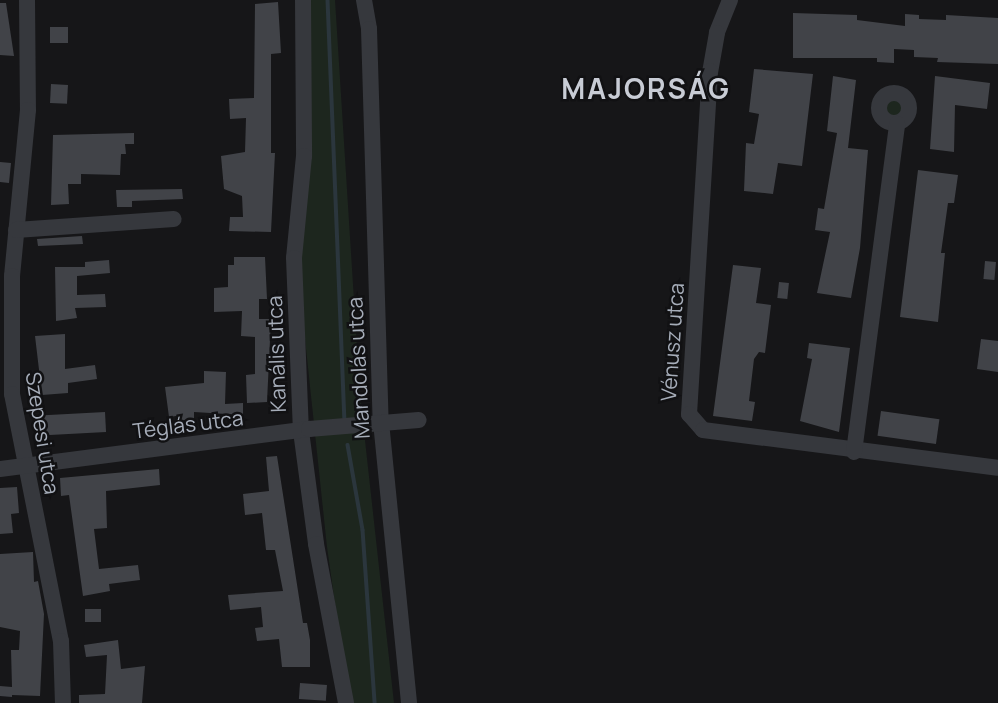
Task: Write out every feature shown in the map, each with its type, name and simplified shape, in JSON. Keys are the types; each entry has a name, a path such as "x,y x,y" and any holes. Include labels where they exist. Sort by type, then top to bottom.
{"street":[{"name":"Szepesi utca","path":"27,0 28,110 16,230 11,381 24,466 61,641 63,703"},
{"name":"Kanális utca","path":"303,0 304,156 294,258 300,430 316,544 346,703"},
{"name":"Mandolás utca","path":"364,0 369,29 381,422 409,703"},
{"name":"Mandolás utca","path":"369,29 376,0"},
{"name":"Vénusz utca","path":"730,0 717,33 710,71 688,414 703,430 855,452 998,468"},
{"path":"855,452 897,124"},
{"path":"16,230 174,219"},
{"name":"Téglás utca","path":"0,469 300,430 419,420"}],"shaded area":[{"path":"310,0 335,0 360,395 394,703 349,703 327,547 296,254"},
{"path":"894,97 902,100 905,108 902,116 894,119 886,116 883,108 886,100"}],"building":[{"path":"278,2 281,53 271,54 271,153 275,153 271,232 229,231 230,217 243,217 242,196 224,189 221,156 245,152 246,118 230,119 229,99 254,98 255,4"},
{"path":"0,3 6,3 14,56 0,55"},
{"path":"793,13 857,15 857,20 905,26 905,14 919,15 919,19 946,20 946,15 998,18 998,64 937,62 938,58 914,57 914,50 894,49 894,63 877,62 877,58 793,58"},
{"path":"50,27 68,27 68,43 50,43"},
{"path":"754,69 813,74 802,166 778,163 773,194 744,191 746,143 754,144 759,114 749,112"},
{"path":"833,76 856,80 848,148 868,150 860,248 851,298 817,293 830,232 815,230 818,208 824,209 837,133 827,131"},
{"path":"935,76 990,83 987,109 955,105 954,152 930,149"},
{"path":"51,84 68,85 67,104 50,103"},
{"path":"134,133 134,144 125,144 126,154 121,154 120,175 81,174 81,184 68,184 69,204 51,205 53,135"},
{"path":"0,162 11,163 9,183 0,182"},
{"path":"918,170 958,175 954,203 948,203 941,253 945,253 938,322 900,317"},
{"path":"182,189 183,199 132,201 132,207 117,207 116,190"},
{"path":"82,236 83,244 38,246 37,239"},
{"path":"234,257 265,257 267,299 259,299 259,319 271,319 267,402 247,403 246,375 255,374 255,337 241,336 242,311 214,312 214,288 228,287 228,265 234,265"},
{"path":"109,260 110,273 77,276 77,295 105,294 106,307 75,308 77,318 56,321 55,267 85,267 85,262"},
{"path":"985,261 996,262 994,280 983,279"},
{"path":"733,265 761,268 756,303 771,305 765,353 759,352 754,359 749,401 755,402 752,421 713,416"},
{"path":"779,282 789,283 787,299 777,298"},
{"path":"65,334 65,369 95,365 97,379 68,383 68,393 42,395 35,336"},
{"path":"981,339 998,341 998,372 977,369"},
{"path":"809,343 850,348 839,432 800,421 812,359 807,358"},
{"path":"204,371 226,372 225,404 243,403 243,415 194,412 194,419 176,421 176,416 169,417 165,387 204,383"},
{"path":"881,411 939,419 936,444 878,436"},
{"path":"105,412 106,432 45,435 44,415"},
{"path":"277,456 303,623 307,623 310,640 310,667 282,667 279,639 257,641 255,628 263,627 261,607 230,610 228,595 283,591 275,550 266,550 262,513 245,515 243,494 269,491 266,457"},
{"path":"159,469 160,485 106,491 107,528 94,529 99,569 138,565 140,580 109,584 110,591 83,596 69,495 61,496 60,478"},
{"path":"17,487 19,513 11,514 13,533 0,534 0,488"},
{"path":"33,552 34,582 38,581 44,614 40,696 0,696 0,686 12,687 11,650 19,650 20,631 0,627 0,554"},
{"path":"85,609 101,609 101,622 85,622"},
{"path":"118,640 121,669 145,666 142,703 79,703 79,695 105,694 107,655 86,657 84,645"},
{"path":"300,683 327,685 326,701 299,699"}],"waterway":[{"path":"328,0 345,418"},
{"path":"348,445 363,530 375,703"}],"district":[{"name":"MAJORSÁG","path":"646,88"}]}
